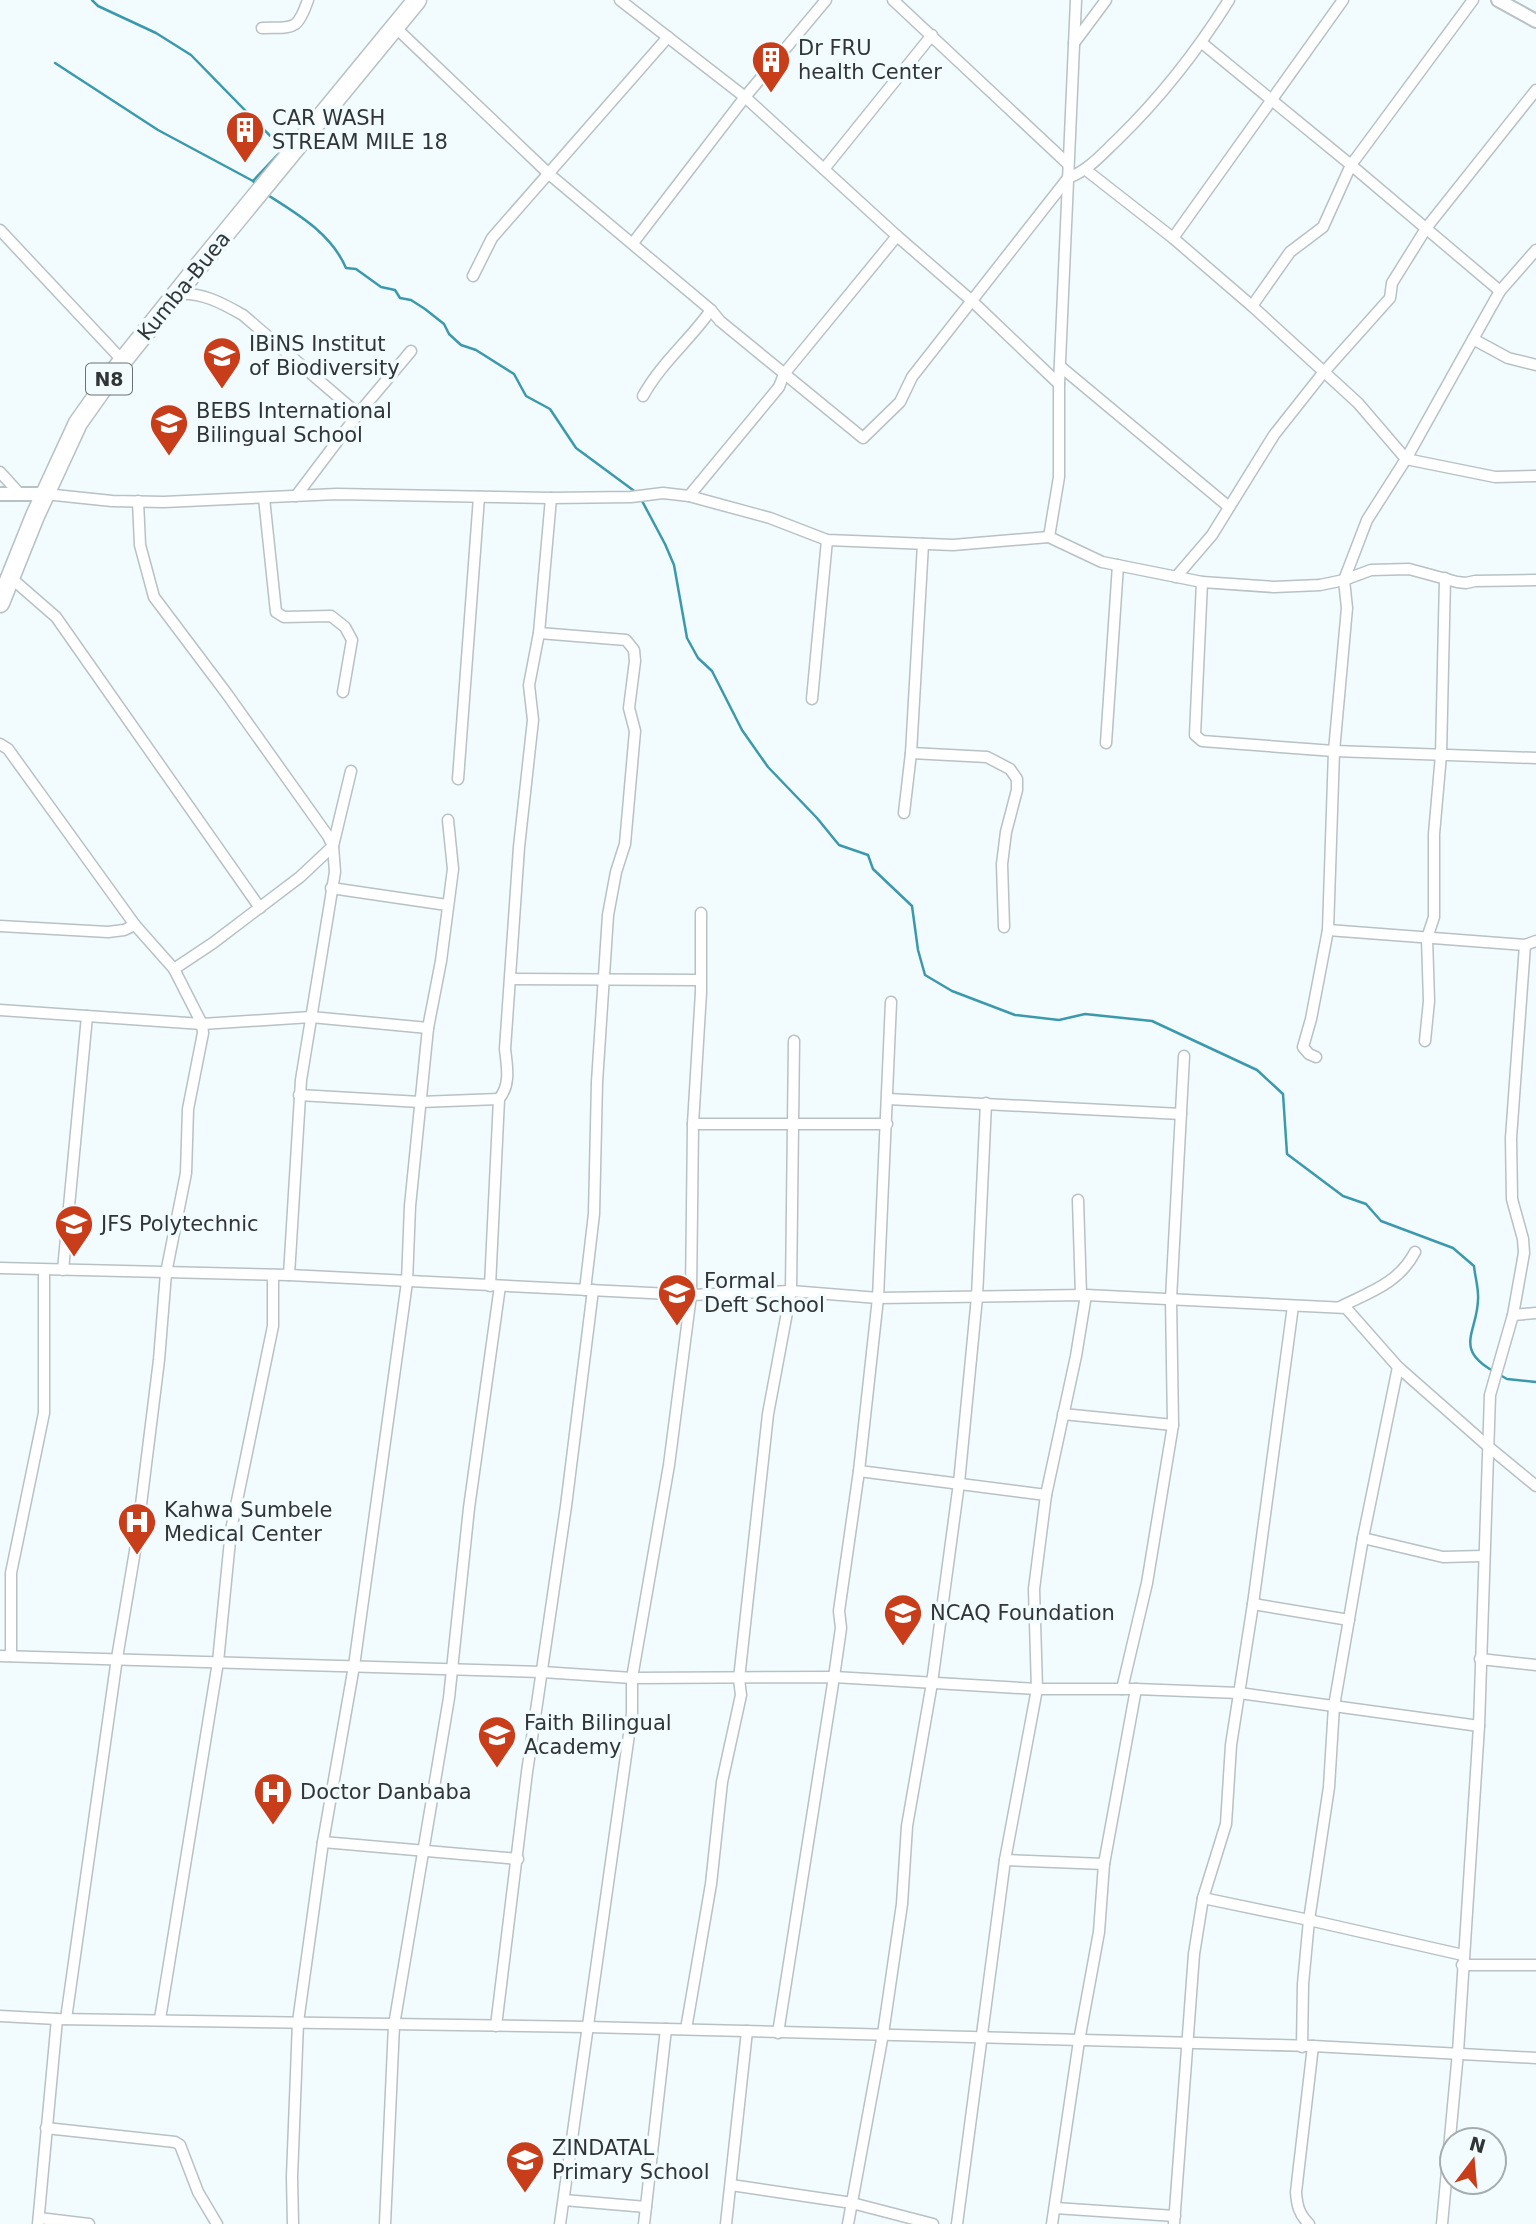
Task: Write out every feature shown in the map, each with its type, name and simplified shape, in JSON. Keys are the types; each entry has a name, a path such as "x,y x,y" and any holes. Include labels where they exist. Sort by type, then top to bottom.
{"highway":[{"name":"Kumba-Buea","path":"0,603 45,494 78,424 123,361 417,0"}],"street":[{"path":"262,28 294,26 301,20 308,0"},
{"path":"620,0 745,97 972,301 1059,384"},
{"path":"633,243 745,97 826,0"},
{"path":"893,0 1068,164"},
{"path":"1049,537 1059,477 1059,384 1076,0"},
{"path":"1074,44 1105,0"},
{"path":"395,27 549,174 863,439 900,402 912,377 1068,178 1086,170 1147,110 1202,43 1229,0"},
{"path":"1173,237 1343,0"},
{"path":"1252,306 1290,252 1323,227 1351,165 1473,0"},
{"path":"1505,2 1536,20"},
{"path":"824,169 932,35"},
{"path":"473,276 492,238 668,37"},
{"path":"1202,43 1427,227 1500,291"},
{"path":"1176,577 1212,535 1275,435 1323,373 1390,298 1392,283 1427,227 1536,90"},
{"path":"1086,170 1173,237 1252,306 1358,404 1406,459 1495,477 1536,476"},
{"path":"0,230 123,361"},
{"path":"689,496 779,387 783,374 897,236"},
{"path":"1316,1057 1303,1047 1328,930 1334,751 1347,608 1344,580 1367,520 1406,459 1500,291 1536,250"},
{"path":"177,294 201,295 243,315 358,414"},
{"path":"643,396 656,372 710,310"},
{"path":"1473,339 1508,358 1536,365"},
{"path":"296,496 358,414 411,351"},
{"path":"1061,367 1229,507"},
{"path":"0,472 20,494"},
{"path":"0,494 45,494 138,501 337,494 551,498 631,497 663,493 689,496 770,518 827,540 967,544 1049,537 1102,562 1202,582 1274,587 1320,585 1371,570 1409,569 1466,583 1536,580"},
{"path":"458,779 479,497"},
{"path":"264,498 276,612 284,617 331,616 345,627 352,640 343,692"},
{"path":"385,2224 394,2025 449,1698 450,1669 495,1286 499,1099 508,1077 505,1049 519,846 532,727 529,684 539,633 551,498"},
{"path":"138,501 140,545 157,604 227,694 299,793 333,846"},
{"path":"812,699 827,540"},
{"path":"904,813 911,753 923,544"},
{"path":"1106,743 1118,565"},
{"path":"10,577 56,617 260,908"},
{"path":"1424,1041 1429,1001 1427,938 1434,917 1434,834 1441,755 1445,578"},
{"path":"1202,582 1195,735 1202,741 1334,751 1536,758"},
{"path":"496,2026 589,1290 597,1082 608,915 616,872 625,844 635,731 629,708 635,660 634,650 626,640 539,633"},
{"path":"0,744 8,749 135,925 174,969 202,1024 203,1040 188,1110 187,1161 166,1273 159,1360 136,1545 46,2128 38,2221 89,2224"},
{"path":"911,753 987,757 1010,769 1017,779 1002,864 1004,927"},
{"path":"289,1275 299,1095 335,872 333,846 351,771"},
{"path":"293,2224 292,2176 298,2022 323,1842 354,1666 407,1282 410,1206 428,1028 439,972 453,870 448,820"},
{"path":"174,969 260,908 300,877 333,846"},
{"path":"331,888 447,905"},
{"path":"560,2224 632,1713 632,1678 669,1465 691,1295 693,1124 701,914"},
{"path":"0,926 108,932 135,925"},
{"path":"1328,930 1525,945 1536,941"},
{"path":"1442,2224 1458,2052 1479,1726 1491,1385 1513,1315 1524,1253 1512,1199 1511,1138 1525,945"},
{"path":"511,979 700,980"},
{"path":"778,2033 834,1677 841,1623 839,1611 859,1471 878,1298 891,1002"},
{"path":"0,1010 202,1024 311,1017 428,1028"},
{"path":"63,1270 87,1016"},
{"path":"686,2029 711,1884 722,1782 741,1695 739,1679 768,1414 792,1291 794,1041"},
{"path":"1122,1689 1147,1583 1173,1424 1171,1299 1184,1056"},
{"path":"299,1095 420,1102 499,1099"},
{"path":"888,1099 1181,1114"},
{"path":"848,2224 883,2035 902,1903 907,1826 932,1683 959,1483 977,1297 986,1103"},
{"path":"693,1124 887,1124"},
{"path":"957,2224 1005,1860 1037,1689 1034,1589 1046,1495 1083,1295 1078,1200"},
{"path":"1340,1308 1395,1278 1407,1267 1415,1252"},
{"path":"0,1268 289,1275 691,1295 792,1291 878,1298 1083,1295 1340,1308 1350,1311 1398,1367 1536,1486"},
{"path":"44,1270 44,1413 11,1573 6,1656 542,1672 632,1678 834,1677 1037,1689 1239,1693 1479,1726"},
{"path":"160,2019 218,1662 230,1531 273,1326 274,1276"},
{"path":"1055,2208 1174,2220 1194,1954 1203,1898 1226,1824 1231,1745 1293,1306"},
{"path":"1513,1315 1536,1313"},
{"path":"1309,2224 1301,2217 1296,2192 1308,2047 1303,1984 1309,1920 1329,1787 1334,1706 1363,1538 1398,1367"},
{"path":"1063,1414 1173,1424"},
{"path":"859,1471 1046,1495"},
{"path":"1363,1538 1443,1558 1483,1556"},
{"path":"1253,1604 1349,1620"},
{"path":"1480,1659 1536,1665"},
{"path":"1052,2224 1079,2041 1099,1932 1104,1864 1136,1689"},
{"path":"323,1842 518,1859"},
{"path":"1005,1860 1104,1864"},
{"path":"1203,1898 1309,1920 1462,1960 1536,1965"},
{"path":"0,2016 394,2025 588,2026 1458,2052 1536,2058"},
{"path":"644,2224 666,2029"},
{"path":"726,2224 747,2031"},
{"path":"46,2128 175,2142 180,2145 198,2192 217,2224"},
{"path":"731,2185 852,2203 933,2224"},
{"path":"564,2200 646,2207"}],"waterway":[{"path":"92,0 98,6 156,33 191,55 283,149 253,181 257,185"},
{"path":"55,63 158,130 253,181"},
{"path":"266,194 322,234 346,268 356,269 381,287 395,290 400,298 411,300 444,324 449,334 461,345 476,350 514,374 526,396 550,409 576,448 637,493"},
{"path":"641,499 674,565 687,638 698,658 712,671 742,730 768,767 839,845 868,855 873,869 912,906 918,950 925,975 952,991 1015,1015 1059,1020 1085,1014 1152,1021 1257,1070 1283,1094 1287,1154 1343,1196 1366,1204 1381,1221 1453,1248 1474,1266 1478,1300 1470,1340 1471,1348 1474,1356 1495,1372"},
{"path":"1500,1375 1507,1379 1536,1382"}],"place":[{"name":"Dr FRU health Center","path":"771,94"},
{"name":"CAR WASH STREAM MILE 18","path":"245,164"},
{"name":"IBiNS Institut of Biodiversity","path":"222,390"},
{"name":"BEBS International Bilingual School","path":"169,457"},
{"name":"JFS Polytechnic","path":"74,1258"},
{"name":"Formal Deft School","path":"677,1327"},
{"name":"Kahwa Sumbele Medical Center","path":"137,1556"},
{"name":"NCAQ Foundation","path":"903,1647"},
{"name":"Faith Bilingual Academy","path":"497,1769"},
{"name":"Doctor Danbaba","path":"273,1826"},
{"name":"ZINDATAL Primary School","path":"525,2194"}]}
